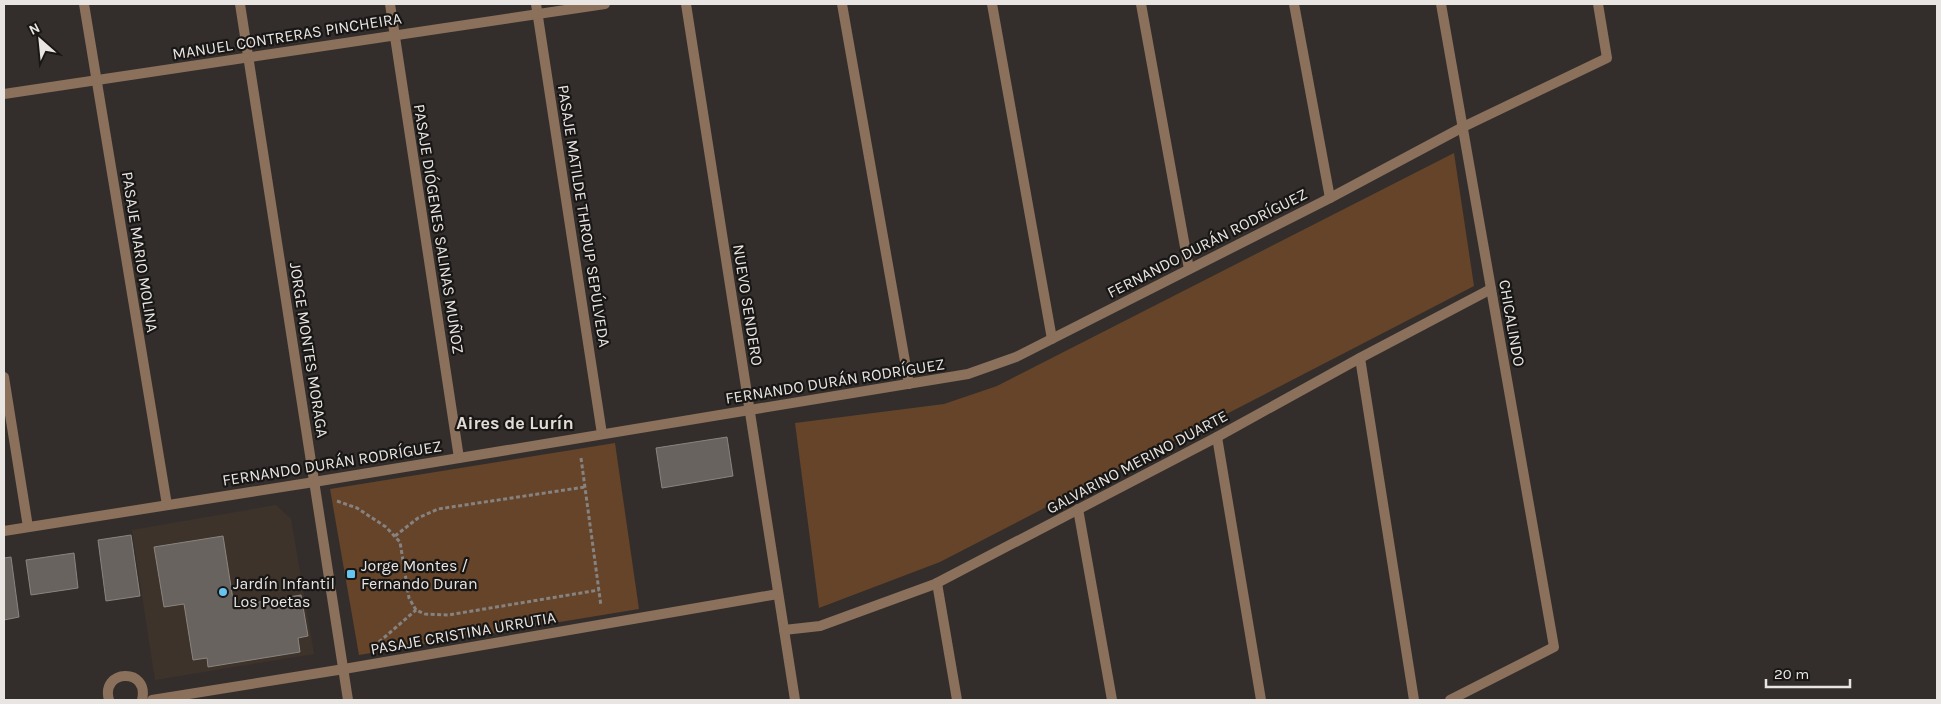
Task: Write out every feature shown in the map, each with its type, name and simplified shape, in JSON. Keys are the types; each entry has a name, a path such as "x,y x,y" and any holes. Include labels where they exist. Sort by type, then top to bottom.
{"street":[{"name":"PASAJE MARIO MOLINA","path":"84,4 167,505"},
{"name":"JORGE MONTES MORAGA","path":"240,4 348,700"},
{"name":"PASAJE DIÓGENES SALINAS MUÑOZ","path":"390,4 459,458"},
{"name":"MANUEL CONTRERAS PINCHEIRA","path":"4,94 395,35 536,9 605,4"},
{"name":"NUEVO SENDERO","path":"686,4 795,700"},
{"path":"842,4 909,384"},
{"path":"992,4 1052,339"},
{"path":"1141,4 1189,269"},
{"path":"1294,4 1330,198"},
{"name":"CHICALINDO","path":"1441,4 1554,647 1450,700"},
{"name":"FERNANDO DURÁN RODRÍGUEZ","path":"4,531 968,374 1016,357 1330,198 1463,128 1607,58 1598,4"},
{"name":"PASAJE MATILDE THROUP SEPÚLVEDA","path":"536,9 602,434"},
{"name":"GALVARINO MERINO DUARTE","path":"784,630 820,626 937,583 1217,437 1360,358 1491,289"},
{"path":"1360,358 1414,700"},
{"path":"4,377 28,527"},
{"path":"1217,437 1261,700"},
{"path":"1078,509 1112,700"},
{"path":"937,583 957,700"},
{"name":"PASAJE CRISTINA URRUTIA","path":"152,700 778,594"},
{"path":"110,700 108,692 112,682 116,678 128,676 134,678 142,686 144,692 142,700"}],"path":[{"path":"578,438 604,624"},
{"path":"395,536 418,518 438,509 585,487"},
{"path":"317,498 338,501 357,508 386,527 395,536 400,542 409,598 416,610 425,614 448,615 599,590"},
{"path":"342,657 380,642 416,610"}],"shaded area":[{"path":"1454,153 1474,286 940,562 819,608 795,423 944,404 997,386"},
{"path":"615,443 639,609 359,655 330,489"},
{"name":"Jardín Infantil Los Poetas","path":"276,505 291,519 314,654 155,680 132,530"}],"building":[{"path":"727,437 733,476 662,488 656,448"},
{"path":"131,535 140,596 106,601 98,540"},
{"path":"223,536 234,606 301,595 308,636 298,638 300,652 208,667 207,658 193,660 184,604 164,607 154,547"},
{"path":"74,553 78,588 31,595 26,560"},
{"path":"11,557 19,617 4,620 4,558"}],"place":[{"name":"Jorge Montes / Fernando Duran","path":"351,574"},
{"name":"Jardín Infantil Los Poetas","path":"223,592"}],"district":[{"name":"Aires de Lurín","path":"515,423"}]}
